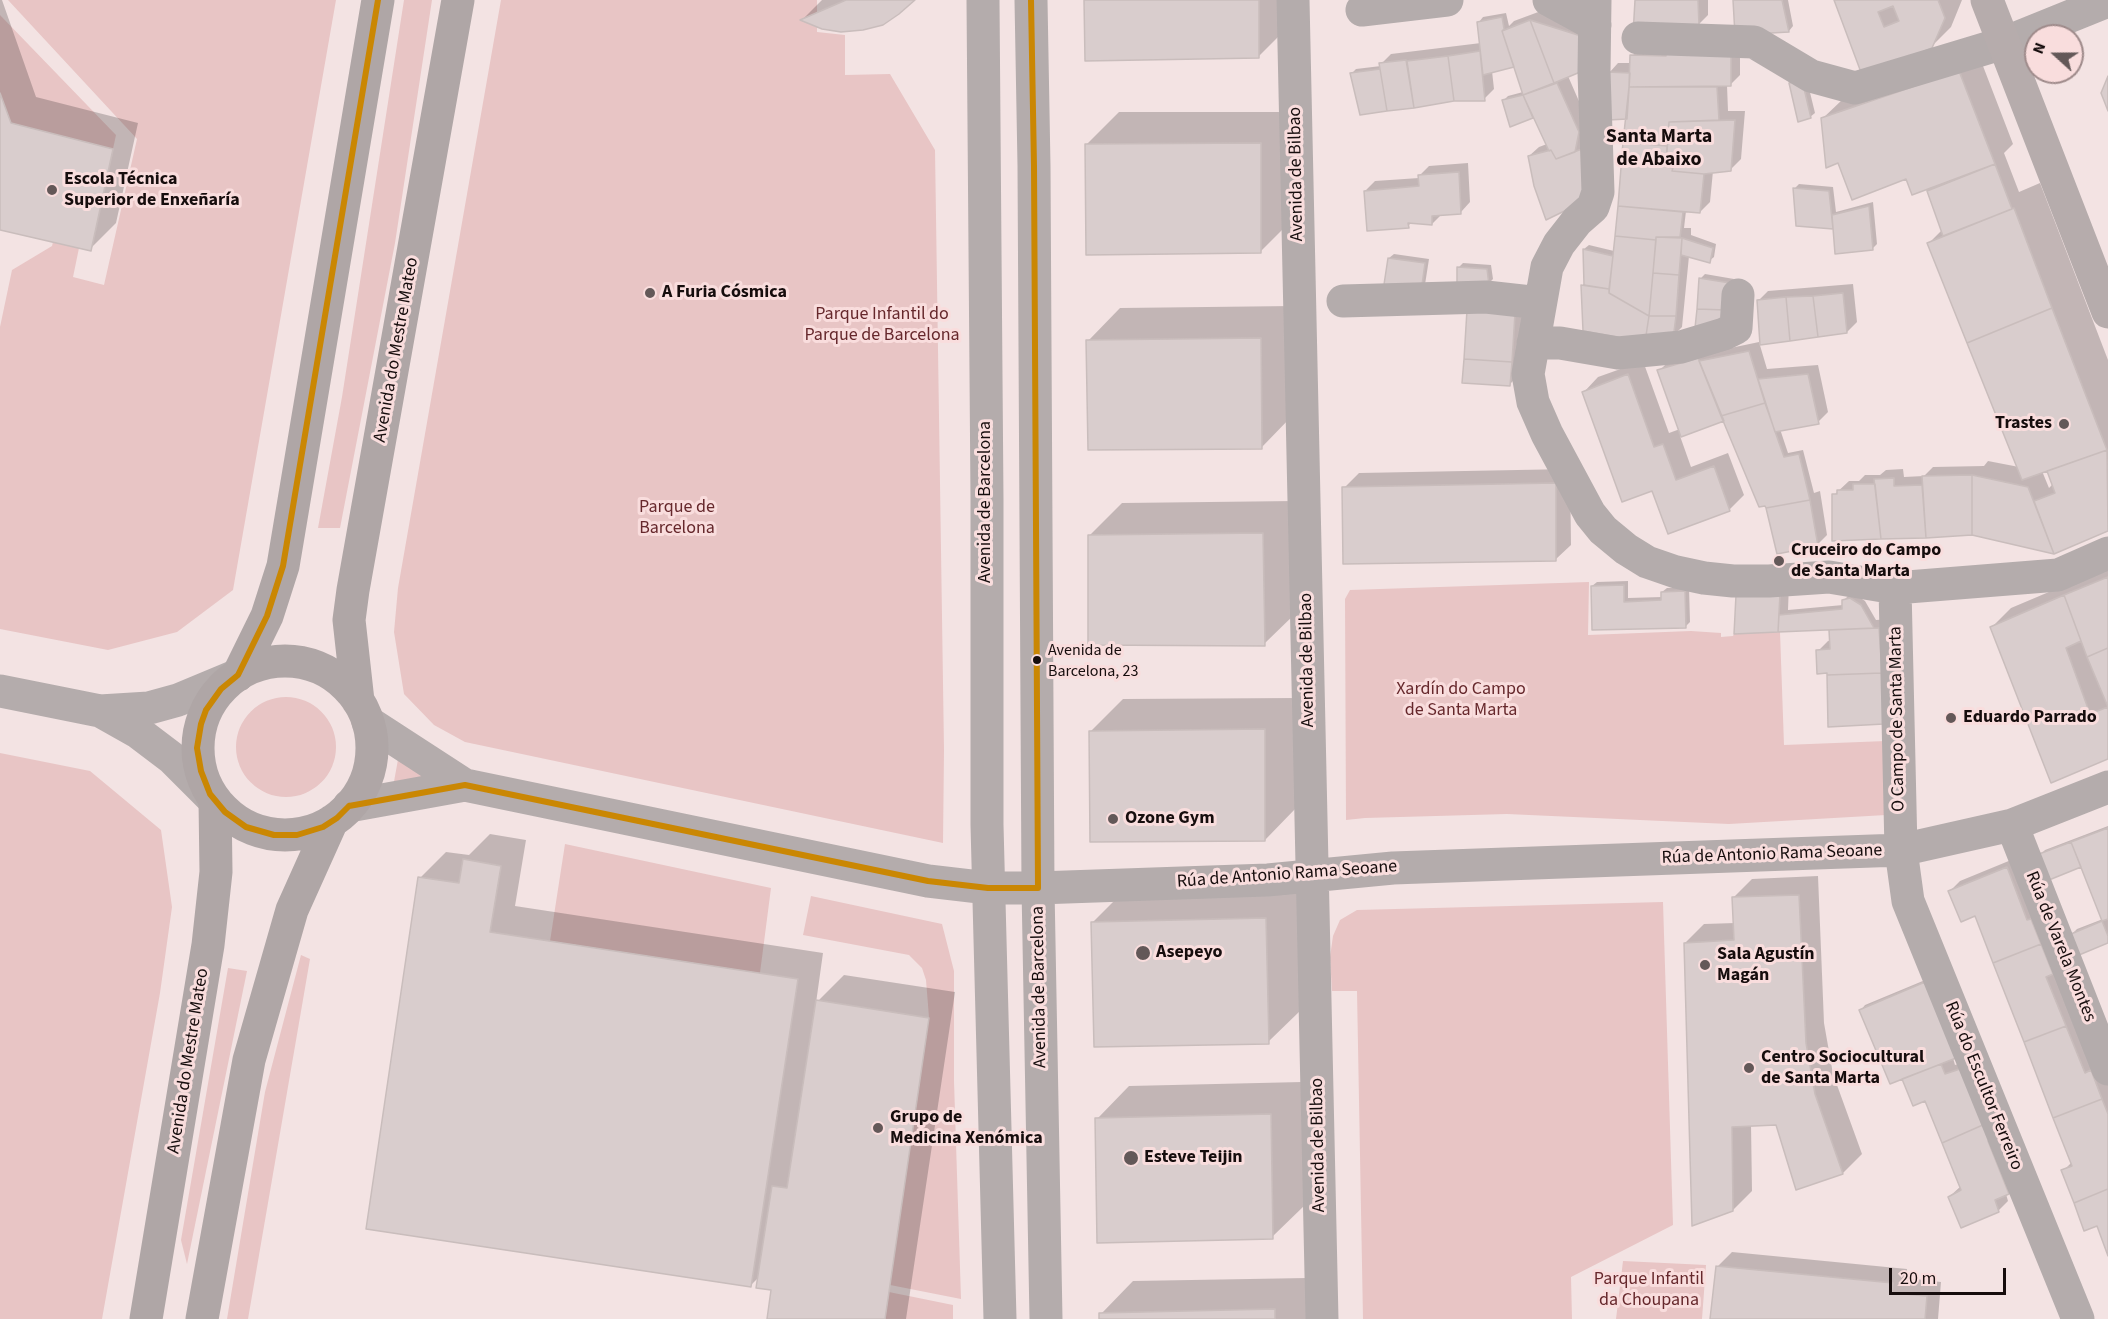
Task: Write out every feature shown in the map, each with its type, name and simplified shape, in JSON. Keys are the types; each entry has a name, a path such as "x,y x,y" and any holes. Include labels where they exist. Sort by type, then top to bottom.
{"main road":[{"path":"238,675 267,616 283,566 378,0"},
{"name":"Avenida do Mestre Mateo","path":"363,711 349,620 353,590 458,0"},
{"path":"202,1319 249,1060 292,910 341,814 359,793 369,768 372,741 363,711 337,678 321,669 302,662 270,662 254,666 224,685 206,710 199,732 198,763 204,781 215,801 241,824 274,835 303,833 323,827 341,814"},
{"name":"Avenida do Mestre Mateo","path":"146,1319 208,945 216,872 215,801"}],"street":[{"name":"Avenida de Barcelona","path":"983,0 988,888 1000,1319"},
{"name":"Avenida de Barcelona","path":"1031,0 1038,888 1046,1319"},
{"name":"Avenida de Bilbao","path":"1293,0 1322,1319"},
{"path":"1362,10 1447,0"},
{"path":"1549,0 1595,13 1594,72 1598,192 1593,207 1565,236 1547,267 1528,374 1533,402 1547,434 1590,514 1603,530 1626,549 1647,562 1704,578 1769,581 1830,577 1895,588 2058,574 2108,553"},
{"path":"1987,0 2108,312"},
{"path":"1638,38 1754,42 1811,76 1855,88 2004,43 2108,1"},
{"path":"985,297 1035,296"},
{"path":"1533,343 1560,343 1618,353 1681,347 1736,328 1738,296"},
{"path":"1343,301 1486,297 1540,303"},
{"name":"O Campo de Santa Marta","path":"1895,588 1901,850"},
{"path":"0,691 100,711 149,708 178,700 238,675"},
{"path":"100,711 139,733 172,758 215,801"},
{"name":"Rúa de Antonio Rama Seoane","path":"363,711 465,785 928,881 988,888 1268,880 1394,868 1901,850 2012,825 2108,787"},
{"name":"Rúa de Antonio Rama Seoane","path":"341,814 465,785"},
{"name":"Rúa de Varela Montes","path":"2012,825 2108,1069"},
{"name":"Rúa do Escultor Ferreiro","path":"1901,850 1908,901 2078,1319"}],"green space":[{"path":"8,0 336,0 233,590 177,632 108,650 0,629 0,327 12,270 52,246 53,242 79,248 73,277 104,285 137,139"},
{"path":"404,0 432,0 395,243 340,528 318,528 342,397"},
{"name":"Parque de Barcelona","path":"501,0 817,0 817,32 845,35 845,75 890,74 935,150 944,750 943,843 465,742 434,725 404,694 394,632 398,588"},
{"path":"0,15 116,135 113,149 11,123 0,93"},
{"name":"Xardín do Campo de Santa Marta","path":"1589,582 1588,635 1691,631 1721,633 1721,637 1734,634 1780,632 1784,745 1886,741 1886,815 1729,824 1507,814 1346,820 1345,599 1350,590"},
{"path":"286,697 305,700 322,711 333,728 336,747 333,766 322,783 305,794 286,797 267,794 250,783 239,766 236,747 239,728 250,711 267,700"},
{"path":"0,753 90,771 161,830 172,907 160,993 102,1319 0,1319"},
{"path":"399,754 447,777 393,787"},
{"path":"565,844 771,888 760,973 550,941"},
{"path":"811,896 942,924 954,971 954,1081 961,1299 890,1285 929,1018 926,980 922,968 909,955 803,935"},
{"path":"1663,902 1673,1225 1571,1277 1572,1319 1363,1319 1357,991 1332,991 1330,957 1333,936 1340,920 1357,910"},
{"path":"301,955 310,959 248,1319 227,1319 265,1092"},
{"path":"228,968 247,971 187,1264 181,1240"},
{"name":"Parque Infantil da Choupana","path":"1623,1261 1706,1265 1702,1319 1616,1319"},
{"path":"889,1292 953,1305 953,1319 885,1319"}],"building":[{"path":"846,0 915,0 883,25 863,30 841,32 822,29 800,20"},
{"path":"1084,0 1259,0 1259,58 1085,61"},
{"path":"1635,0 1698,0 1699,26 1633,35"},
{"path":"1733,0 1782,0 1789,32 1735,35"},
{"path":"1834,0 1938,0 1945,18 1932,48 1862,75","holes":["1893,6 1899,21 1884,27 1878,12"]},
{"path":"1502,17 1504,29 1502,31 1514,67 1483,75 1477,22"},
{"path":"1530,20 1554,83 1523,95 1502,31"},
{"path":"1530,20 1581,36 1585,70 1554,83"},
{"path":"1666,50 1731,52 1731,86 1629,87 1630,55 1666,56"},
{"path":"1480,51 1485,101 1454,101 1448,56"},
{"path":"1448,56 1454,101 1414,108 1407,61"},
{"path":"1406,60 1414,108 1387,111 1379,63"},
{"path":"1380,69 1387,111 1360,115 1350,73"},
{"path":"1959,71 1995,164 1912,195 1906,179 1852,200 1838,163 1826,168 1821,118"},
{"path":"1607,72 1630,73 1627,119 1608,120"},
{"path":"2108,76 2108,111 2101,93"},
{"path":"1802,80 1811,118 1798,122 1789,83"},
{"path":"1557,83 1579,132 1575,152 1556,159 1551,150 1549,151 1523,95"},
{"path":"1629,87 1717,87 1719,120 1669,122 1667,146 1623,142"},
{"name":"Escola Técnica Superior de Enxeñaría","path":"0,93 11,123 113,149 91,251 0,230"},
{"path":"1523,95 1533,118 1510,127 1502,100"},
{"path":"1735,120 1731,171 1704,174 1672,171 1673,168 1666,167 1669,122"},
{"path":"1623,142 1667,146 1666,167 1673,168 1672,171 1704,174 1700,213 1618,206"},
{"path":"1261,143 1261,253 1086,255 1085,144"},
{"path":"1587,147 1589,199 1546,220 1534,186 1528,156 1551,150 1556,159"},
{"path":"1995,164 2012,209 1943,236 1927,191"},
{"path":"1459,172 1461,214 1432,216 1432,225 1408,223 1409,228 1367,231 1364,191 1419,186 1418,175"},
{"path":"1793,188 1829,191 1833,229 1796,226"},
{"path":"1618,206 1683,212 1680,237 1656,237 1656,240 1615,236"},
{"path":"1869,206 1873,250 1835,254 1832,215"},
{"path":"2014,208 2052,308 1967,343 1927,243"},
{"path":"1615,236 1656,240 1649,316 1609,293"},
{"path":"1656,237 1682,238 1679,275 1653,273"},
{"path":"1682,238 1713,248 1710,263 1681,255"},
{"path":"1583,249 1613,256 1609,289 1584,285"},
{"path":"1388,258 1425,263 1421,292 1383,291"},
{"path":"1457,267 1487,269 1489,285 1457,294"},
{"path":"1653,273 1679,275 1676,316 1649,316"},
{"path":"1699,278 1730,283 1726,310 1697,309"},
{"path":"1581,285 1609,289 1609,293 1649,316 1645,342 1583,331"},
{"path":"1843,293 1847,333 1818,337 1813,296"},
{"path":"1813,296 1818,337 1790,341 1786,297"},
{"path":"1786,297 1790,341 1760,345 1757,300"},
{"path":"2052,308 2107,450 2022,480 1967,343"},
{"path":"1697,309 1726,310 1724,326 1695,328"},
{"path":"1467,310 1515,313 1512,362 1464,359"},
{"path":"1649,316 1676,316 1673,339 1645,342"},
{"path":"1261,338 1262,449 1088,450 1086,340"},
{"path":"1749,351 1765,403 1721,416 1699,361"},
{"path":"1698,358 1724,421 1681,437 1657,370"},
{"path":"1464,359 1512,362 1510,386 1462,383"},
{"path":"1628,374 1654,447 1663,444 1676,480 1714,466 1730,511 1668,534 1652,491 1622,502 1582,392"},
{"path":"1808,374 1819,424 1775,432 1758,379"},
{"path":"1765,403 1784,457 1799,454 1810,500 1766,508 1765,506 1759,507 1721,416"},
{"path":"2107,450 2108,531 2054,554 2034,501 2055,493 2047,471"},
{"path":"1972,475 1972,535 1926,538 1922,476"},
{"path":"1972,475 2028,487 2054,554 1972,535"},
{"path":"1894,478 1894,486 1922,485 1926,538 1881,539 1874,479"},
{"path":"1556,483 1556,561 1343,564 1342,487"},
{"path":"1853,484 1875,484 1881,539 1832,541 1832,494 1837,494 1837,490 1853,490"},
{"path":"1810,500 1818,546 1777,554 1766,508"},
{"path":"1263,533 1265,646 1088,645 1088,535"},
{"path":"2108,577 2108,648 2087,657 2064,595"},
{"path":"1624,585 1624,602 1661,600 1661,592 1685,591 1686,628 1592,630 1591,586"},
{"path":"1780,594 1778,632 1734,634 1736,595"},
{"path":"2064,595 2081,641 2066,648 2090,714 2108,707 2108,759 2051,783 1990,627"},
{"path":"1850,598 1861,605 1874,628 1778,632 1779,615 1842,609 1842,600"},
{"path":"1879,628 1882,673 1817,674 1816,650 1830,649 1829,630"},
{"path":"2108,648 2108,707 2087,657"},
{"path":"1882,673 1884,724 1828,727 1827,675"},
{"path":"1265,729 1265,841 1090,842 1089,731"},
{"path":"2108,828 2108,919 2102,921 2071,842"},
{"path":"2071,842 2081,867 2049,880 2039,854"},
{"path":"463,859 501,866 490,932 798,979 751,1287 366,1229 418,877 459,883"},
{"path":"2007,867 2027,920 2031,919 2041,944 1993,963 1975,916 1961,922 1948,891"},
{"name":"Centro Sociocultural de Santa Marta","path":"1799,895 1806,1043 1815,1094 1843,1174 1796,1190 1776,1125 1732,1127 1733,1211 1692,1226 1684,943 1734,940 1732,897"},
{"path":"1266,918 1269,1044 1094,1047 1091,922"},
{"path":"2102,921 2108,936 2108,943 2079,955 2071,934"},
{"path":"2041,944 2053,974 2046,977 2066,1026 2024,1042 1993,963"},
{"path":"1925,982 1956,1058 1890,1084 1859,1010"},
{"path":"816,1000 929,1018 885,1319 767,1319 771,1290 756,1288 772,1186 787,1188"},
{"path":"2066,1026 2085,1073 2091,1070 2102,1099 2053,1118 2024,1042"},
{"path":"1941,1064 1945,1074 1960,1069 1985,1124 1942,1143 1925,1101 1913,1106 1902,1079"},
{"path":"2102,1099 2108,1114 2108,1189 2074,1203 2061,1170 2072,1166 2053,1118"},
{"path":"1271,1114 1273,1239 1097,1243 1095,1118"},
{"path":"1985,1124 1991,1140 1988,1141 2009,1194 1995,1200 1999,1212 1961,1228 1948,1197 1961,1190 1942,1143"},
{"path":"2108,1189 2108,1256 2097,1226 2084,1231 2074,1203"},
{"path":"1716,1266 1893,1283 1892,1293 1927,1296 1925,1319 1710,1319"},
{"path":"1275,1309 1275,1319 1099,1319 1099,1313"}],"transit line":[{"path":"349,806 323,827 297,835 274,835 246,827 225,812 210,794 201,771 197,748 206,710 221,689 238,675 267,616 283,566 378,0"},
{"path":"1031,0 1038,888"},
{"path":"349,806 465,785 928,881 988,888 1038,888"}],"place":[{"name":"Escola Técnica Superior de Enxeñaría","path":"52,190"},
{"name":"A Furia Cósmica","path":"650,293"},
{"name":"Trastes","path":"2064,424"},
{"name":"Cruceiro do Campo de Santa Marta","path":"1779,561"},
{"name":"Avenida de Barcelona, 23","path":"1037,660"},
{"name":"Eduardo Parrado","path":"1951,718"},
{"name":"Ozone Gym","path":"1113,819"},
{"name":"Asepeyo","path":"1143,953"},
{"name":"Sala Agustín Magán","path":"1705,965"},
{"name":"Centro Sociocultural de Santa Marta","path":"1749,1068"},
{"name":"Grupo de Medicina Xenómica","path":"878,1128"},
{"name":"Esteve Teijin","path":"1131,1158"}],"district":[{"name":"Santa Marta de Abaixo","path":"1659,150"}],"park label":[{"name":"Parque Infantil do Parque de Barcelona","path":"882,325"}]}
